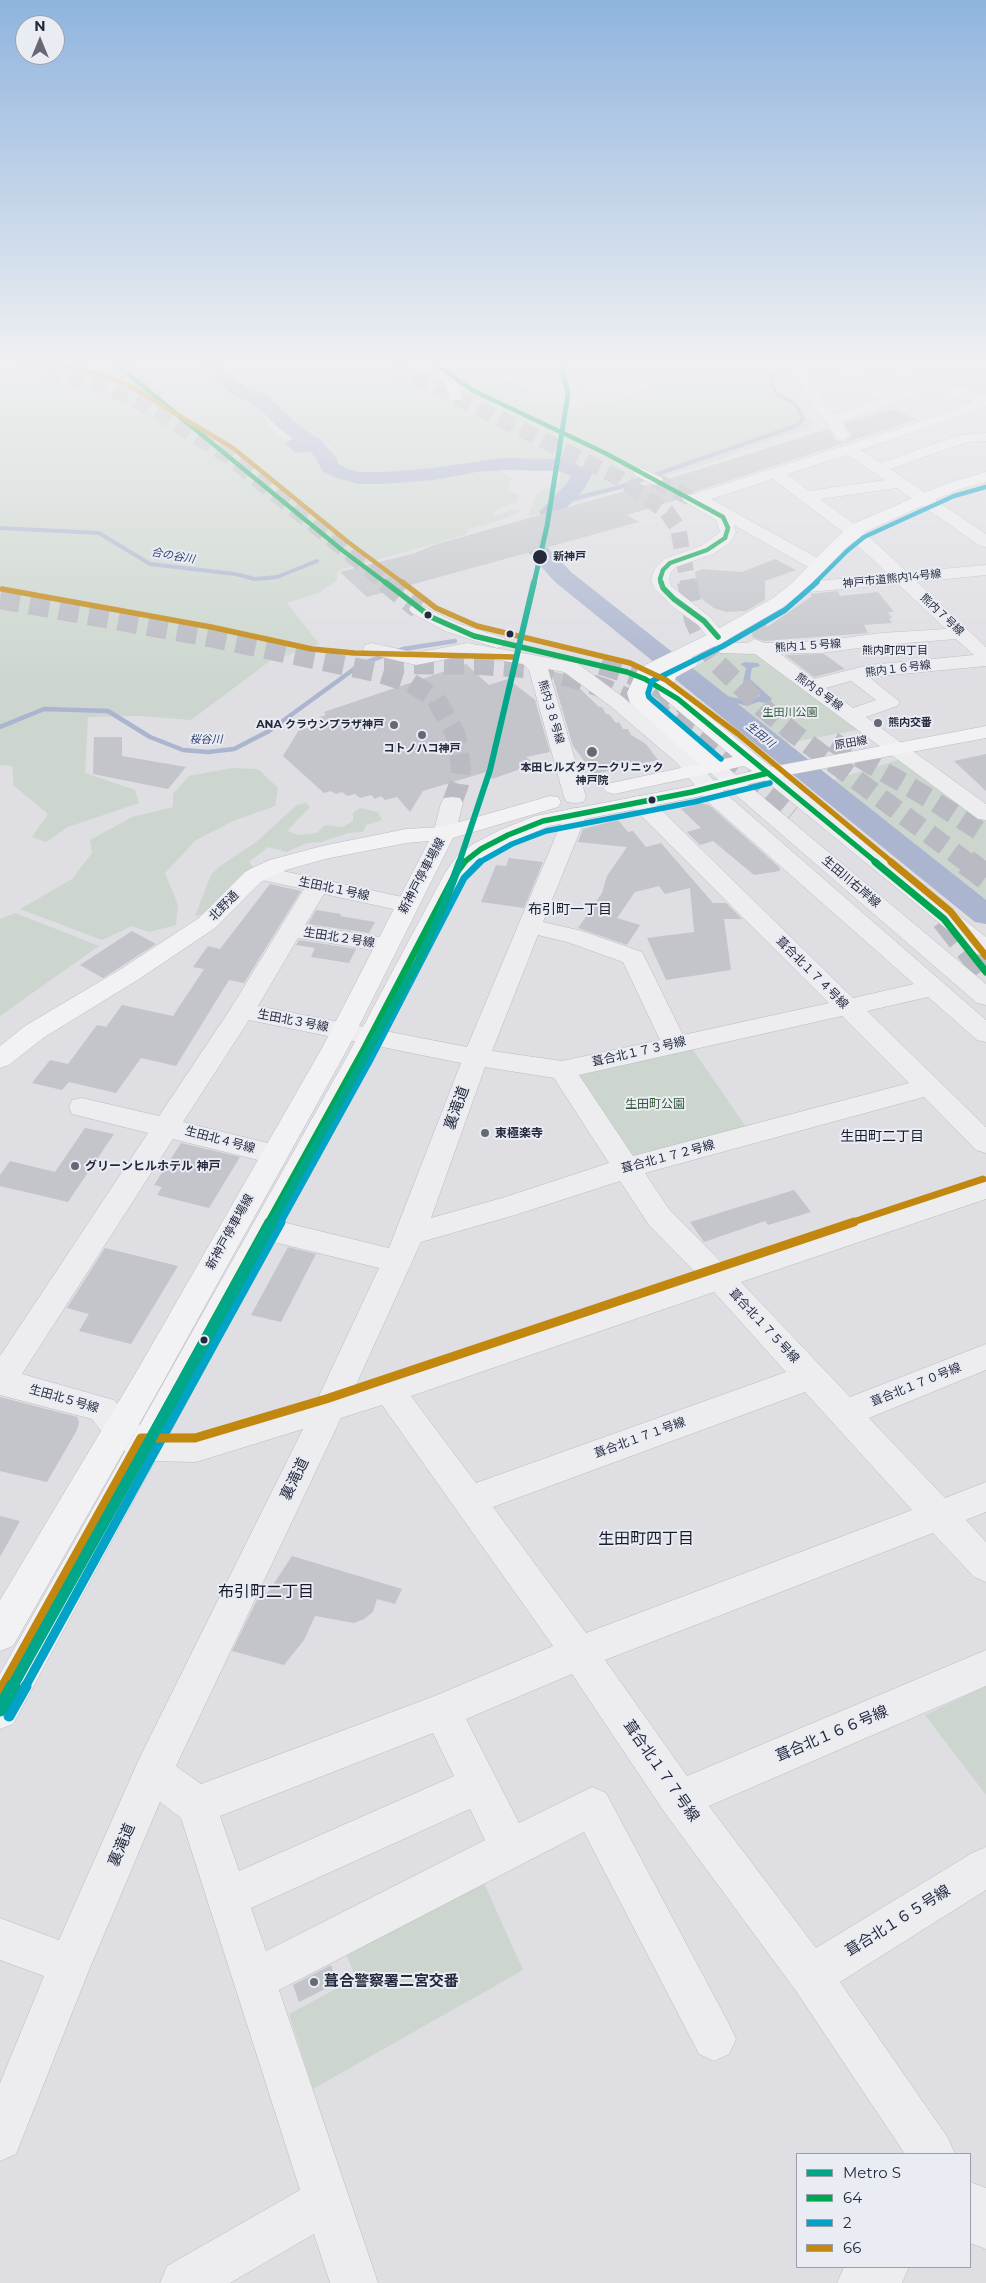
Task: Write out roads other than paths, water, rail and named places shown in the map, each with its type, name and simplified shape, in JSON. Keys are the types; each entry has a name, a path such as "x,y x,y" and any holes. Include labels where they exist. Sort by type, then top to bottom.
{"main road":[{"path":"706,775 640,703 637,693 640,681 683,659 709,650 718,637 741,630 798,588 854,532 951,487 984,479"},
{"path":"659,670 668,692 768,765 732,782"},
{"name":"原田線","path":"890,743 986,718"},
{"name":"原田線","path":"706,775 890,743 986,732"},
{"name":"新神戸停車場線","path":"0,1634 132,1438 266,1229 371,1037 456,873 465,861 481,849 508,835 543,822 576,806 706,775"},
{"name":"新神戸停車場線","path":"0,1711 132,1438 274,1154 344,1032 386,945 444,834 540,804 576,806 640,802 706,775"},
{"path":"444,834 465,861"},
{"name":"北野通","path":"0,1059 34,1032 79,1003 130,974 208,923 253,877 260,873 278,865 322,853 406,836 444,834"}],"street":[{"path":"780,472 698,498 819,566"},
{"path":"884,472 986,542"},
{"name":"熊内７号線","path":"775,473 854,532 902,578 972,637 986,658"},
{"path":"804,496 900,483"},
{"path":"690,498 723,517 728,532 725,538 707,550 679,558 663,570 660,579 663,588 679,603 704,621 718,637"},
{"name":"神戸市道熊内14号線","path":"798,588 986,570"},
{"path":"418,609 444,624 474,636 601,665"},
{"path":"704,621 741,630"},
{"name":"熊内８号線","path":"741,630 760,649 986,814"},
{"name":"熊内１５号線","path":"718,637 727,649 760,649 821,647 881,639 972,637"},
{"path":"372,649 416,659 467,650 570,667 594,674 640,703"},
{"name":"熊内１６号線","path":"811,686 869,672 986,658"},
{"name":"熊内３８号線","path":"529,660 538,668 576,806"},
{"path":"570,667 706,775 717,798 986,1034"},
{"path":"851,715 890,702 855,675"},
{"path":"768,765 986,948"},
{"name":"生田川右岸線","path":"706,775 732,782 986,997"},
{"name":"葺合北１７４号線","path":"640,802 986,1143"},
{"path":"444,834 452,804"},
{"name":"裏滝道","path":"0,2138 70,1965 153,1773 329,1409 403,1248 476,1057 576,806"},
{"path":"793,814 986,972"},
{"name":"生田北１号線","path":"260,873 408,905"},
{"path":"0,1381 242,1011 317,886"},
{"path":"529,926 574,936 634,957 675,1044"},
{"name":"生田北２号線","path":"291,930 386,945"},
{"name":"葺合北１７３号線","path":"344,1032 476,1057 562,1070 933,988"},
{"name":"生田北３号線","path":"242,1011 344,1032"},
{"name":"葺合北１７５号線","path":"562,1070 659,1217 720,1278 986,1566"},
{"name":"葺合北１７２号線","path":"403,1248 505,1208 627,1168 928,1087"},
{"name":"生田北４号線","path":"82,1107 274,1154"},
{"path":"132,1438 196,1448 389,1390 986,1188"},
{"path":"266,1229 403,1248"},
{"name":"葺合北１７０号線","path":"846,1413 986,1357"},
{"name":"葺合北１７１号線","path":"468,1501 811,1376"},
{"name":"生田北５号線","path":"0,1381 103,1409 132,1438"},
{"name":"葺合北１７７号線","path":"389,1390 579,1653 679,1799 811,1976 931,2153"},
{"path":"197,1805 442,1711 579,1653 941,1516 986,1497"},
{"name":"葺合北１６６号線","path":"679,1799 986,1668"},
{"path":"442,1711 510,1848"},
{"path":"153,1773 197,1805 354,2283"},
{"path":"228,1897 480,1785"},
{"path":"254,1980 592,1807 714,2039"},
{"name":"葺合北１６５号線","path":"811,1976 986,1867"},
{"path":"0,1939 70,1965"},
{"path":"184,2283 327,2200"},
{"path":"860,2283 883,2268"}],"water":[{"path":"745,662 758,663 760,666 752,668 750,679 772,699 769,703 758,702 747,706 733,702 727,696 749,701 760,696 758,692 743,682 746,668 740,664"}],"waterway":[{"name":"生田川","path":"339,472 359,478 383,478 447,472"},
{"name":"生田川","path":"550,512 577,485 582,474 577,472"},
{"path":"560,502 620,487 664,472"},
{"name":"合の谷川","path":"0,528 99,533 150,564 235,574 255,579 277,577 317,561"},
{"name":"生田川","path":"538,551 563,577 986,915"},
{"name":"桜谷川","path":"0,727 44,709 108,711 150,737 183,750 208,752 234,749 269,731 361,664 403,649 455,641"}],"tunnel":[{"path":"247,472 386,583"},
{"path":"606,472 619,478 667,512 678,528 688,583"},
{"path":"655,480 690,498"},
{"path":"385,582 418,609"},
{"path":"687,582 694,620 707,648 718,664 763,708 796,735 968,863"},
{"path":"0,599 209,637 376,672 411,683 436,699 456,735 461,767 459,784 452,803"},
{"path":"384,664 481,665 524,668 573,678 606,689 657,711 695,733 793,813"},
{"path":"601,665 645,679 685,705"},
{"path":"833,742 932,800 986,835"},
{"path":"966,862 986,877"},
{"path":"944,919 986,972"}],"metro line":[{"name":"S","path":"0,1709 419,960 443,907 470,834 490,770 547,526 556,472"}],"place":[{"name":"新神戸","path":"540,557"},
{"name":"熊内交番","path":"878,723"},
{"name":"ANA クラウンプラザ神戸","path":"394,725"},
{"name":"コトノハコ神戸","path":"422,735"},
{"name":"本田ヒルズタワークリニック 神戸院","path":"592,752"},
{"name":"東極楽寺","path":"485,1133"},
{"name":"グリーンヒルホテル 神戸","path":"75,1166"},
{"name":"葺合警察署二宮交番","path":"314,1982"}],"district":[{"name":"熊内町四丁目","path":"895,651"},
{"name":"布引町一丁目","path":"570,910"},
{"name":"生田町二丁目","path":"882,1137"},
{"name":"生田町四丁目","path":"646,1539"},
{"name":"布引町二丁目","path":"266,1592"}],"park label":[{"name":"生田川公園","path":"790,713"},
{"name":"生田町公園","path":"655,1104"}]}
